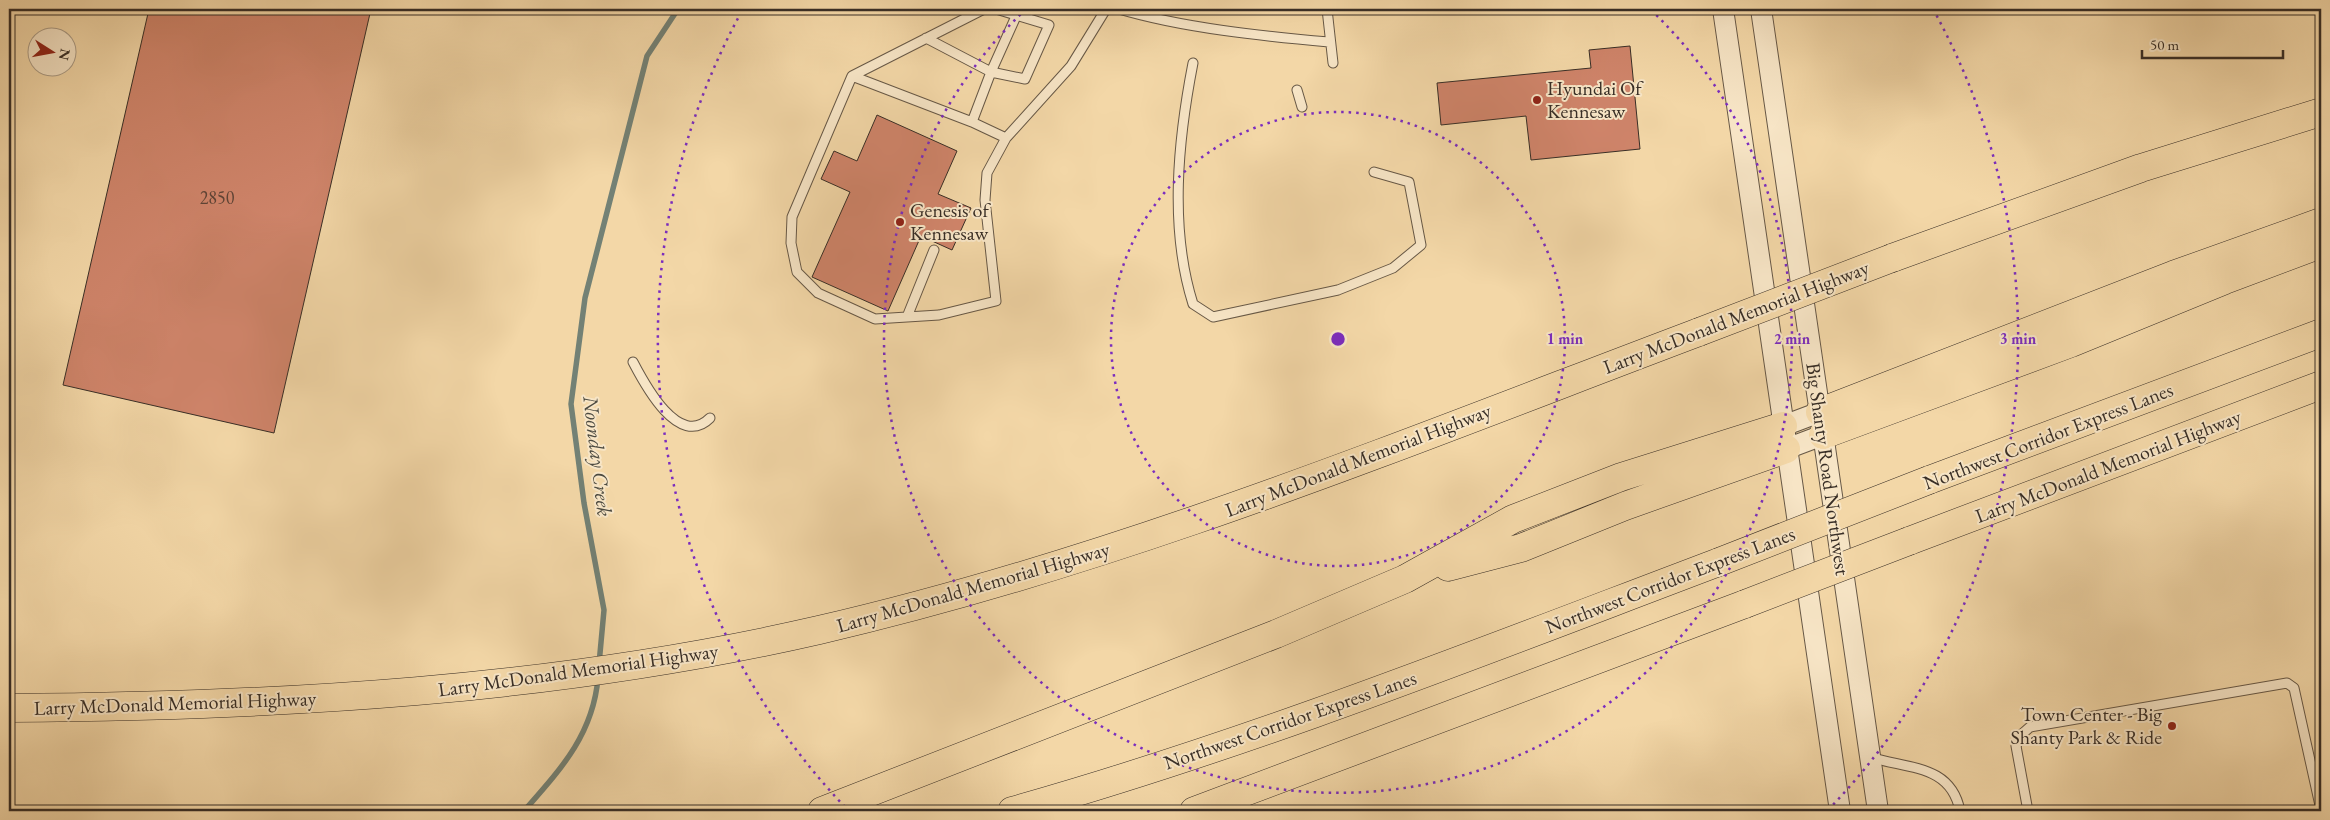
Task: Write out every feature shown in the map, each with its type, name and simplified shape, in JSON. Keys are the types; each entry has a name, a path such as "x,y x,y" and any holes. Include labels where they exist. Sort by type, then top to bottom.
{"highway":[{"name":"Larry McDonald Memorial Highway","path":"9,708 164,706 272,702 502,684 605,670 819,630 1009,581 1198,520 1892,258 2141,168 2321,112"},
{"path":"1821,424 2173,275 2321,222"},
{"path":"1821,424 2071,343 2224,280 2321,244"},
{"name":"Northwest Corridor Express Lanes","path":"1012,811 1077,793 1218,747 1466,658 1929,480 2321,333"},
{"name":"Larry McDonald Memorial Highway","path":"1194,811 2321,385"},
{"path":"822,811 1267,637 1405,579 1520,548 1625,506 1785,437"}],"street":[{"name":"Big Shanty Road Northwest","path":"1723,9 1840,811"},
{"name":"Big Shanty Road Northwest","path":"1761,9 1878,811"},
{"path":"1785,437 1821,424"}],"lane":[{"path":"984,9 852,76 792,217 791,243 797,272 818,293 875,319 939,315 996,302 985,200 987,173 1006,138 1071,66 1106,9"},
{"path":"926,38 991,72 1025,79 1049,25 996,9"},
{"path":"1118,9 1145,17 1285,38 1329,42"},
{"path":"1327,9 1329,42 1333,63"},
{"path":"972,122 991,72 1017,14"},
{"path":"1193,63 1183,113 1178,188 1185,280 1192,304 1213,316 1338,290 1393,268 1421,245 1410,182 1374,172"},
{"path":"852,76 972,122 1006,138"},
{"path":"1297,90 1302,107"},
{"path":"907,317 934,250"},
{"path":"632,362 644,384 673,420 693,428 703,425 710,418"},
{"path":"2028,811 2016,746 2022,734 2030,727 2287,683 2294,688 2321,810"},
{"path":"1870,757 1937,775 1949,785 1958,800 1960,811"}],"building":[{"path":"149,9 371,9 274,433 63,385"},
{"name":"Hyundai Of Kennesaw","path":"1630,46 1640,149 1531,160 1526,116 1441,125 1437,83 1591,68 1589,50"},
{"name":"Genesis of Kennesaw","path":"877,115 957,151 938,194 971,208 952,250 921,236 888,311 812,277 850,192 821,179 834,151 857,161"}],"waterway":[{"name":"Noonday Creek","path":"599,664 604,610 584,503 571,404 585,298 647,56 678,9"},
{"name":"Noonday Creek","path":"524,811 562,766 582,734 595,698 598,678"}],"place":[{"name":"Hyundai Of Kennesaw","path":"1537,100"},
{"name":"Genesis of Kennesaw","path":"900,222"},
{"name":"Town Center - Big Shanty Park & Ride","path":"2172,726"}]}
